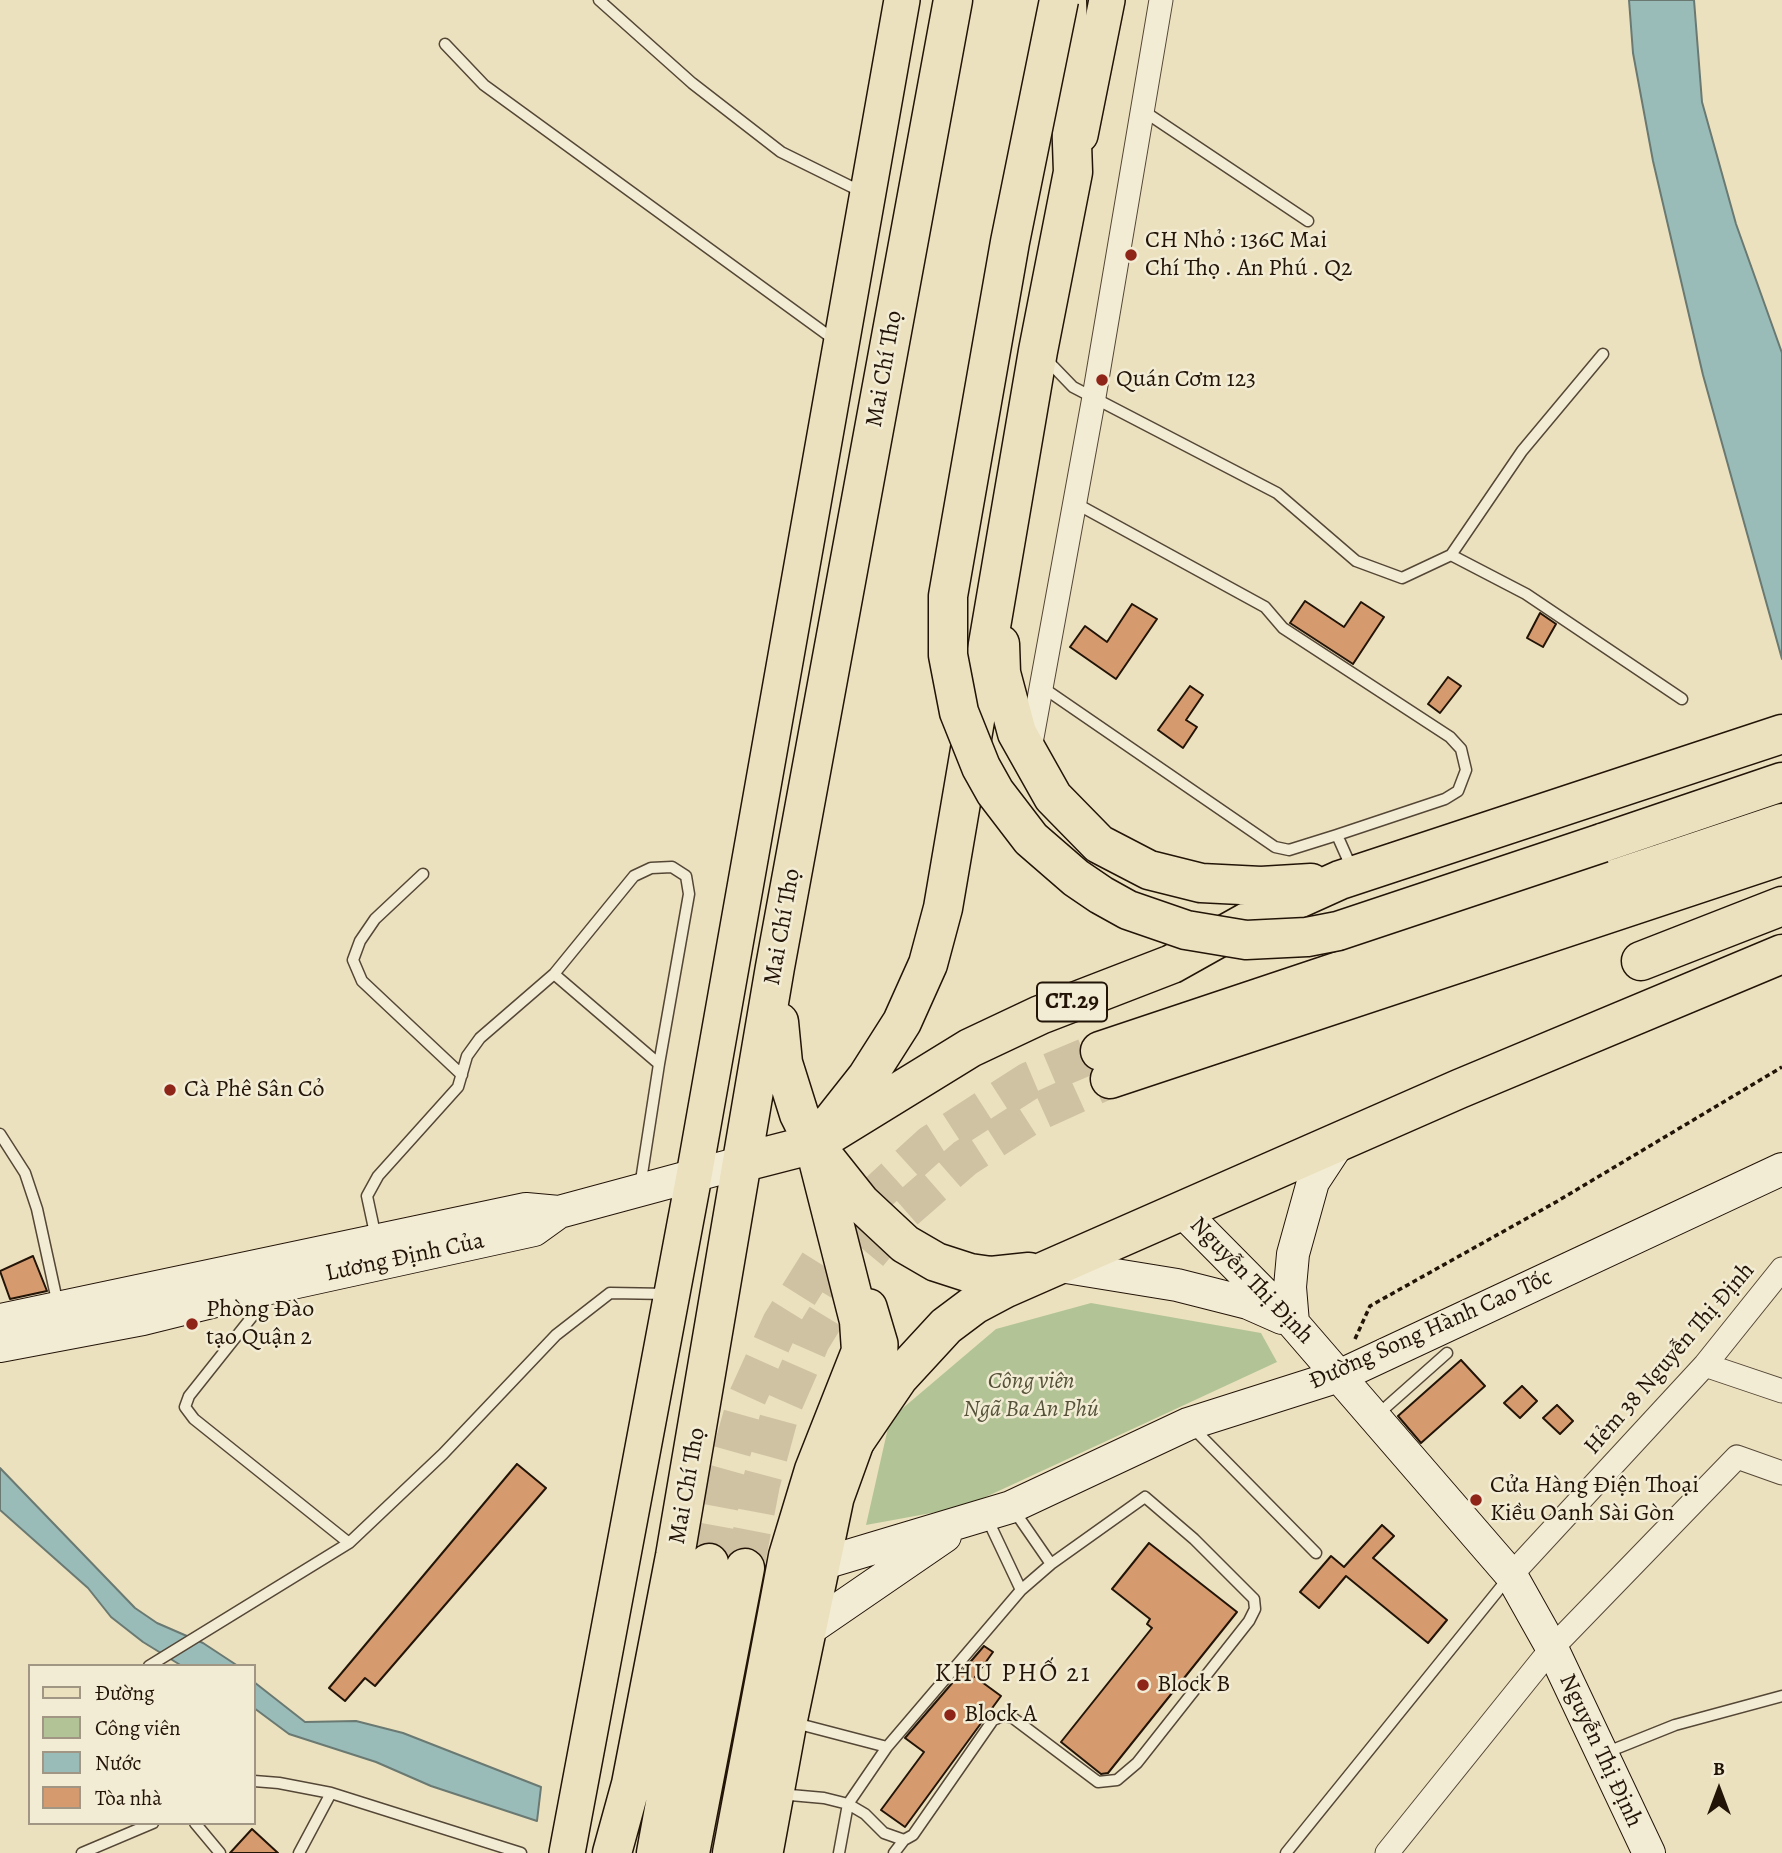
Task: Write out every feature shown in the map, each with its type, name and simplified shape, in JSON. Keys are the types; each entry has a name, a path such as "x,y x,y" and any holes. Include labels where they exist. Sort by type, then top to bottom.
{"highway":[{"name":"Mai Chí Thọ","path":"612,1853 631,1784 676,1556 775,967 953,0"},
{"path":"1059,0 1005,269 952,568 946,626 952,684 968,740 995,792 1031,839 1076,878 1128,910 1186,930 1246,940 1277,940 1307,937 1367,923 1782,782"},
{"path":"744,1162 814,1144 884,1051 907,1012 928,964 943,908 1038,351 1073,172 1067,0"},
{"path":"998,582 1001,673 1017,733 1053,797 1099,844 1149,870 1201,883 1292,886 1347,877"},
{"name":"CT.29","path":"814,1144 970,1048 1040,1015 1172,964 1247,922 1347,877 1782,734"},
{"path":"1105,1065 1619,894 1782,823"},
{"path":"1619,894 1782,856"},
{"path":"1641,961 1782,906"},
{"path":"856,1440 899,1377 946,1326 974,1305 1054,1265 1720,978 1782,954"},
{"path":"775,967 783,1063 799,1114 814,1144 841,1181 905,1244 936,1262 970,1273 991,1276 1034,1272 1054,1265"},
{"path":"732,1853 788,1556 814,1470 859,1361 860,1328 814,1144"},
{"path":"656,1853 727,1565 690,1853"}],"main road":[{"name":"Mai Chí Thọ","path":"567,1853 694,1176 902,0"},
{"path":"1073,172 1107,0"},
{"path":"1054,1265 1177,1285 1248,1303 1293,1322 1290,1287 1293,1254 1312,1182 1338,1144"},
{"name":"Lương Định Của","path":"0,1320 526,1209 559,1212 744,1162"},
{"name":"Đường Song Hành Cao Tốc","path":"821,1564 989,1514 1188,1424 1339,1376 1776,1171"},
{"name":"Nguyễn Thị Định","path":"1182,1210 1293,1322 1511,1575 1552,1648 1643,1850"},
{"name":"Lương Định Của","path":"0,1346 143,1319 256,1291 534,1230 559,1212"},
{"path":"765,1853 789,1722 836,1498 876,1392 880,1344 873,1314 843,1257"},
{"name":"Đường Song Hành Cao Tốc","path":"808,1630 989,1514"}],"street":[{"path":"1028,754 1094,397 1161,0"},
{"name":"Hẻm 38 Nguyễn Thị Định","path":"1511,1575 1704,1365 1782,1269"},
{"path":"1704,1365 1782,1391"},
{"path":"1552,1648 1737,1457 1782,1473"},
{"name":"Nguyễn Thị Định","path":"1387,1853 1552,1648"}],"lane":[{"path":"599,0 692,83 781,152 848,188 867,194"},
{"path":"445,44 484,85 841,344"},
{"path":"1142,110 1308,221"},
{"path":"1038,351 1073,387 1277,493 1356,561 1402,578 1451,555 1522,451 1603,354"},
{"path":"1042,687 1275,847 1289,850 1451,795 1458,790 1466,769 1461,749 1450,737 1283,628 1265,607 1075,503"},
{"path":"1451,555 1526,594 1682,699"},
{"path":"1337,835 1347,877"},
{"path":"376,1240 367,1196 378,1175 458,1087 467,1056 480,1038 554,974 634,876 651,868 672,867 686,876 689,894 639,1191"},
{"path":"423,874 375,919 360,941 353,960 362,981 462,1075"},
{"path":"554,974 659,1064"},
{"path":"0,1134 25,1174 37,1209 58,1307"},
{"path":"256,1291 255,1313 189,1396 185,1407 194,1419 349,1542"},
{"path":"153,1664 349,1542 443,1454 556,1335 610,1293 671,1294"},
{"path":"1375,1417 1447,1353"},
{"path":"1188,1424 1316,1553"},
{"path":"839,1853 848,1804 887,1747 1021,1590 1051,1564 1145,1497 1254,1598 1255,1609 1125,1775 1117,1780 1098,1782 1013,1718 999,1717 993,1720 914,1835 904,1840 894,1853"},
{"path":"989,1514 1051,1564"},
{"path":"989,1514 1021,1590"},
{"path":"1286,1853 1511,1575"},
{"path":"1601,1754 1675,1725 1782,1696"},
{"path":"789,1722 887,1747"},
{"path":"256,1781 331,1793 522,1853"},
{"path":"299,1853 331,1793"},
{"path":"776,1793 824,1798 848,1804 865,1814 884,1833 904,1840"},
{"path":"82,1853 148,1825"},
{"path":"197,1825 220,1853"}],"path":[{"path":"1339,1376 1370,1306 1556,1202 1782,1067"}],"green space":[{"name":"Công viên Ngã Ba An Phú","path":"1091,1303 1261,1333 1277,1362 964,1507 866,1525 890,1419 996,1329"}],"water":[{"path":"1629,0 1694,0 1702,102 1736,224 1782,353 1782,659 1703,375 1653,161 1633,53"},
{"path":"0,1468 135,1608 157,1623 203,1643 235,1664 179,1664 143,1642 111,1617 88,1588 0,1510"},
{"path":"256,1684 305,1722 356,1721 403,1733 541,1787 537,1821 431,1786 376,1762 289,1734 256,1709"}],"building":[{"path":"1305,601 1344,627 1361,602 1384,617 1353,664 1290,623"},
{"path":"1132,604 1157,619 1116,679 1070,647 1085,626 1107,642"},
{"path":"1540,613 1556,624 1543,647 1527,638"},
{"path":"1448,677 1461,686 1440,713 1428,704"},
{"path":"1190,686 1203,695 1186,720 1197,727 1183,748 1158,730"},
{"path":"33,1256 47,1291 10,1299 0,1271"},
{"path":"1461,1360 1485,1386 1421,1443 1398,1416"},
{"path":"1522,1386 1537,1401 1520,1418 1504,1403"},
{"path":"1557,1405 1573,1421 1560,1434 1543,1418"},
{"path":"517,1464 546,1488 375,1686 365,1678 345,1701 329,1688"},
{"path":"1382,1525 1394,1536 1373,1558 1447,1620 1428,1643 1346,1576 1319,1608 1300,1592 1331,1556 1344,1567"},
{"name":"Block B","path":"1149,1543 1237,1612 1108,1773 1101,1774 1061,1742 1152,1628 1147,1624 1150,1619 1112,1589"},
{"name":"Block A","path":"984,1646 993,1652 975,1677 1001,1696 905,1827 881,1810 924,1752 905,1738"},
{"path":"252,1829 278,1853 230,1853"}],"tunnel":[{"path":"709,1563 725,1476 747,1398 781,1323 824,1254 874,1196 931,1144 1029,1081 1100,1051"},
{"path":"745,1568 761,1484 781,1410 811,1341 851,1275 903,1212 965,1158 1035,1113 1110,1079"}],"place":[{"name":"CH Nhỏ : 136C Mai Chí Thọ . An Phú . Q2","path":"1131,255"},
{"name":"Quán Cơm 123","path":"1102,380"},
{"name":"Cà Phê Sân Cỏ","path":"170,1090"},
{"name":"Phòng Đào tạo Quận 2","path":"192,1324"},
{"name":"Cửa Hàng Điện Thoại Kiều Oanh Sài Gòn","path":"1476,1500"},
{"name":"Block B","path":"1143,1685"},
{"name":"Block A","path":"950,1715"}],"district":[{"name":"KHU PHỐ 21","path":"1013,1675"}]}
